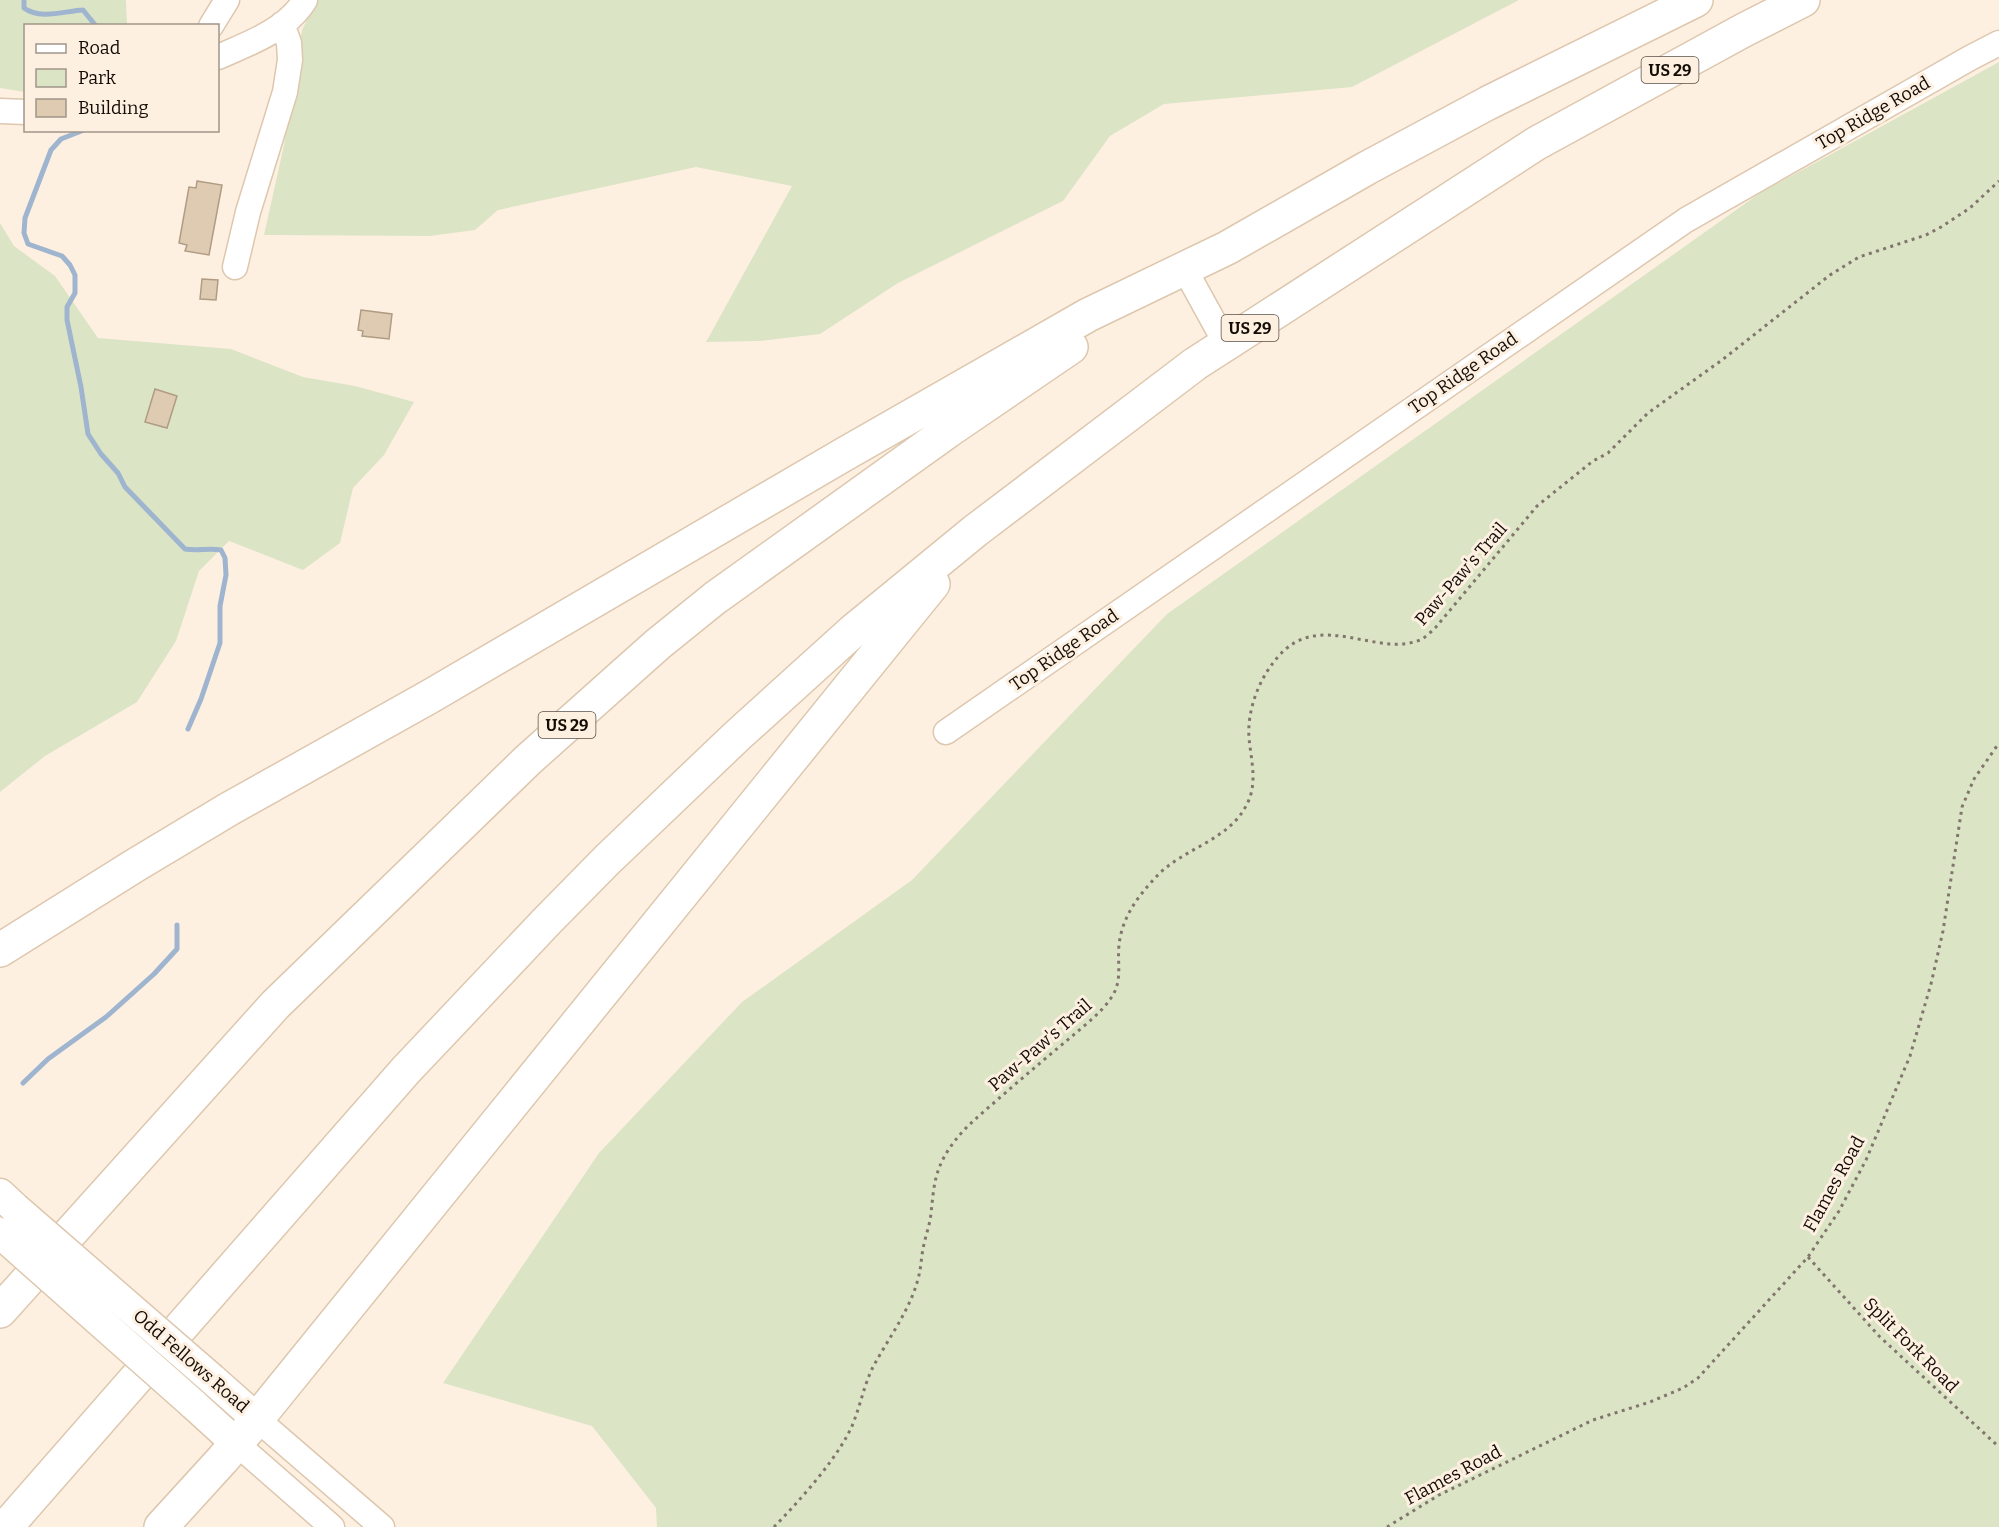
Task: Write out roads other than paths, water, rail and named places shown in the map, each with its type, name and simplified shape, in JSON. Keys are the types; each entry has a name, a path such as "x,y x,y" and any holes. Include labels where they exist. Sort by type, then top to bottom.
{"highway":[{"name":"US 29","path":"0,1311 275,1005 529,759 658,644 715,598 948,431 1067,350 1188,275 1227,248 1367,168 1488,103 1696,0"},
{"name":"US 29","path":"6,1527 406,1071 547,921 607,860 853,631 975,531 1195,364 1538,143 1803,0"},
{"path":"0,950 219,815 429,697 853,449 1088,315 1227,248"},
{"path":"161,1527 237,1444 975,531"}],"main road":[{"name":"Odd Fellows Road","path":"8,1201 257,1419"},
{"name":"Odd Fellows Road","path":"0,1233 237,1444"}],"street":[{"path":"213,24 227,0"},
{"path":"219,57 270,32 291,18 305,0"},
{"path":"236,267 251,201 285,92 290,60 289,43 282,24"},
{"name":"Top Ridge Road","path":"946,732 1686,220 1970,58 1999,44"},
{"path":"0,111 24,112"},
{"path":"1188,275 1226,344"},
{"name":"Odd Fellows Road","path":"257,1419 382,1527"},
{"name":"Odd Fellows Road","path":"237,1444 332,1527"}],"waterway":[{"path":"24,0 24,8 37,14 83,10 94,24"},
{"path":"79,132 61,139 51,150 25,218 24,233 28,244 62,256 75,275 75,293 67,307 67,320 88,434 101,454 118,473 125,487 185,549 221,550 225,558 226,575 220,606 220,643 188,729"},
{"path":"23,1083 48,1059 106,1017 154,974 177,949 177,925"}]}
